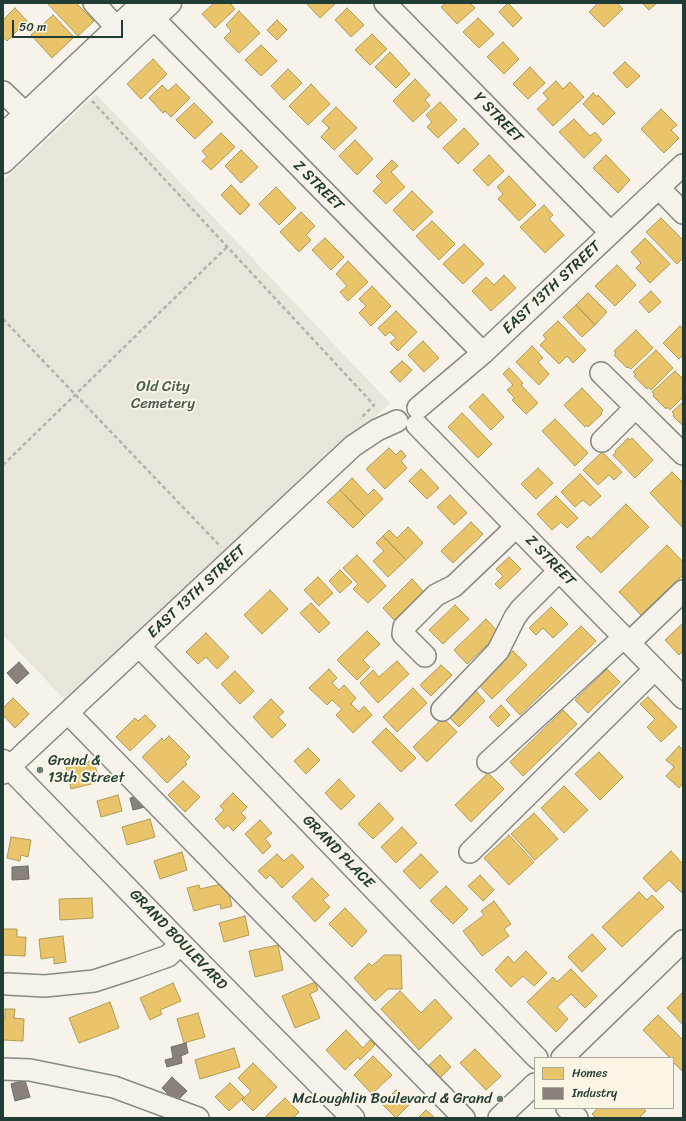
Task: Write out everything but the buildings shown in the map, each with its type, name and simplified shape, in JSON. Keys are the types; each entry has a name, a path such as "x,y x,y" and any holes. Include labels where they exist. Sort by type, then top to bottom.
{"main road":[{"path":"3,135 117,28 148,11 170,3"},
{"path":"3,162 80,89 148,11"},
{"name":"GRAND BOULEVARD","path":"5,767 353,1118"}],"street":[{"path":"94,3 117,28"},
{"name":"Y STREET","path":"385,3 611,233"},
{"name":"Z STREET","path":"148,11 483,353"},
{"path":"3,92 26,114"},
{"name":"EAST 13TH STREET","path":"5,767 68,713 353,446 377,430 411,418 483,353 683,165"},
{"path":"659,188 683,213"},
{"path":"601,373 683,454"},
{"path":"602,441 636,407"},
{"name":"Z STREET","path":"411,418 683,698"},
{"path":"425,656 404,634 404,627 436,595 454,586 516,527"},
{"path":"442,710 498,651 515,617 521,609 559,571"},
{"path":"488,762 683,591"},
{"name":"GRAND PLACE","path":"140,646 535,1057"},
{"path":"470,852 655,669"},
{"path":"68,713 233,884 464,1118"},
{"path":"563,1057 683,941"},
{"path":"7,984 45,986 94,980 168,956 181,944"},
{"path":"3,1069 30,1070 114,1087 198,1118"},
{"path":"499,1118 534,1085"},
{"path":"568,1109 577,1118"}],"path":[{"path":"80,89 374,405 357,421"},
{"path":"3,465 227,247"},
{"path":"3,319 221,547"}],"green space":[{"name":"Old City Cemetery","path":"96,94 390,403 69,704 3,635 3,181"}],"place":[{"name":"Grand & 13th Street","path":"40,770"},
{"name":"McLoughlin Boulevard & Grand","path":"500,1099"}]}
